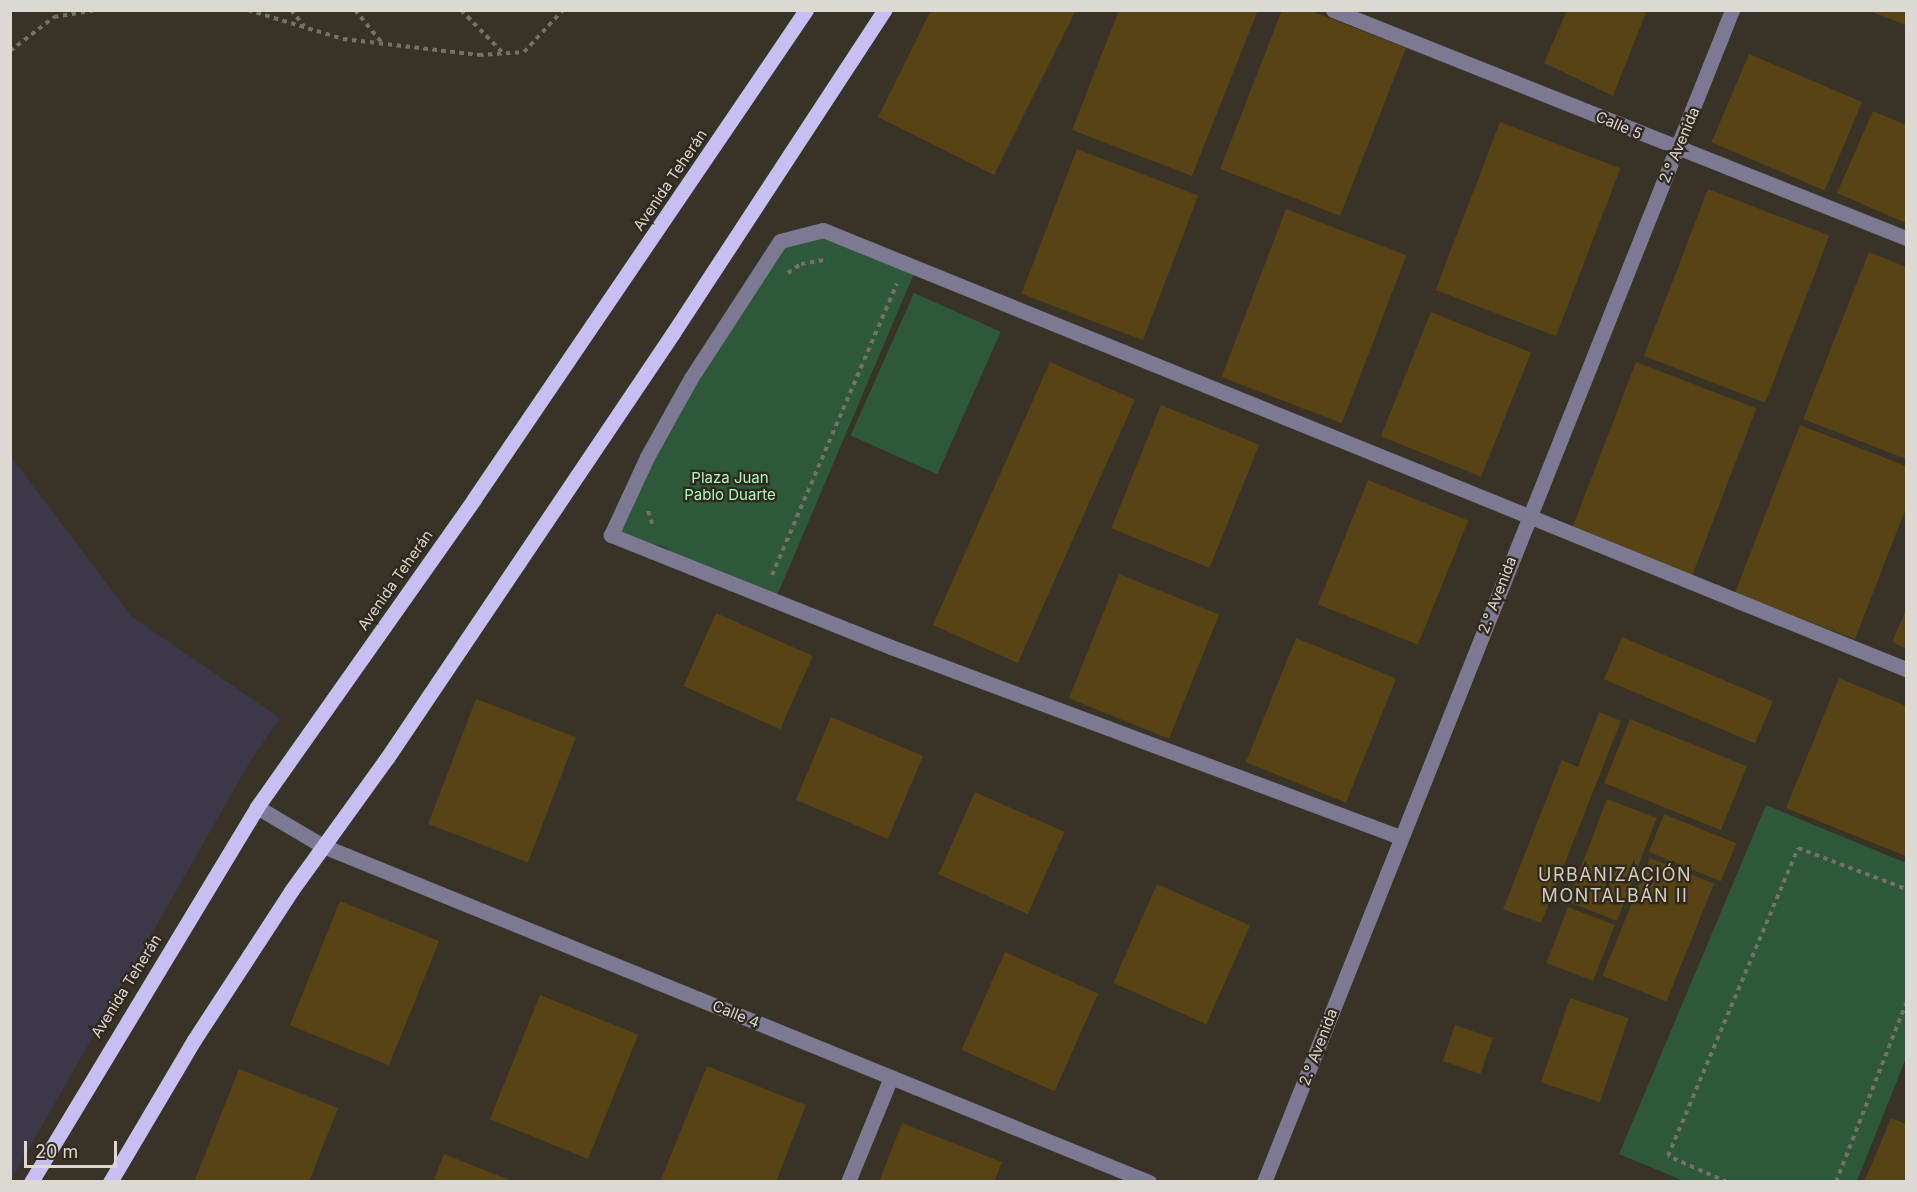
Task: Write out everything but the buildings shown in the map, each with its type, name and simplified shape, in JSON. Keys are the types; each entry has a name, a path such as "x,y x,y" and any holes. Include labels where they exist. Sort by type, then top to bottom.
{"main road":[{"name":"Avenida Teherán","path":"31,1182 257,807 474,499 806,10"},
{"path":"110,1182 194,1040 323,846 387,758 660,353 884,10"}],"street":[{"name":"Calle 5","path":"1333,10 1509,79 1676,149 1906,238"},
{"name":"2.° Avenida","path":"1264,1182 1527,518 1732,10"},
{"path":"1400,837 763,596 611,535 647,457 692,378 780,241 823,230 1527,518 1906,669"},
{"name":"Calle 4","path":"257,807 323,846 1149,1182"},
{"path":"848,1182 891,1077"}],"path":[{"path":"10,51 54,17 95,10"},
{"path":"248,10 343,39 479,55 524,52 559,11"},
{"path":"291,10 306,27"},
{"path":"355,10 382,44"},
{"path":"461,10 504,54"},
{"path":"784,277 801,264 830,259 841,263"},
{"path":"763,596 905,264"},
{"path":"885,282 896,286"},
{"path":"651,504 648,511 657,530"},
{"path":"1727,1182 1668,1156 1798,848 1906,889"},
{"path":"1836,1182 1906,1003"}],"shaded area":[{"path":"11,457 132,617 280,718 251,760 11,1180"}],"green space":[{"name":"Plaza Juan Pablo Duarte","path":"823,230 916,269 776,598 712,575 662,546 611,535 647,457 780,241"},
{"path":"914,293 1001,332 937,474 851,436"},
{"path":"1766,805 1906,863 1906,1058 1857,1181 1684,1181 1619,1154"}],"district":[{"name":"URBANIZACIÓN MONTALBÁN II","path":"1615,886"}]}
